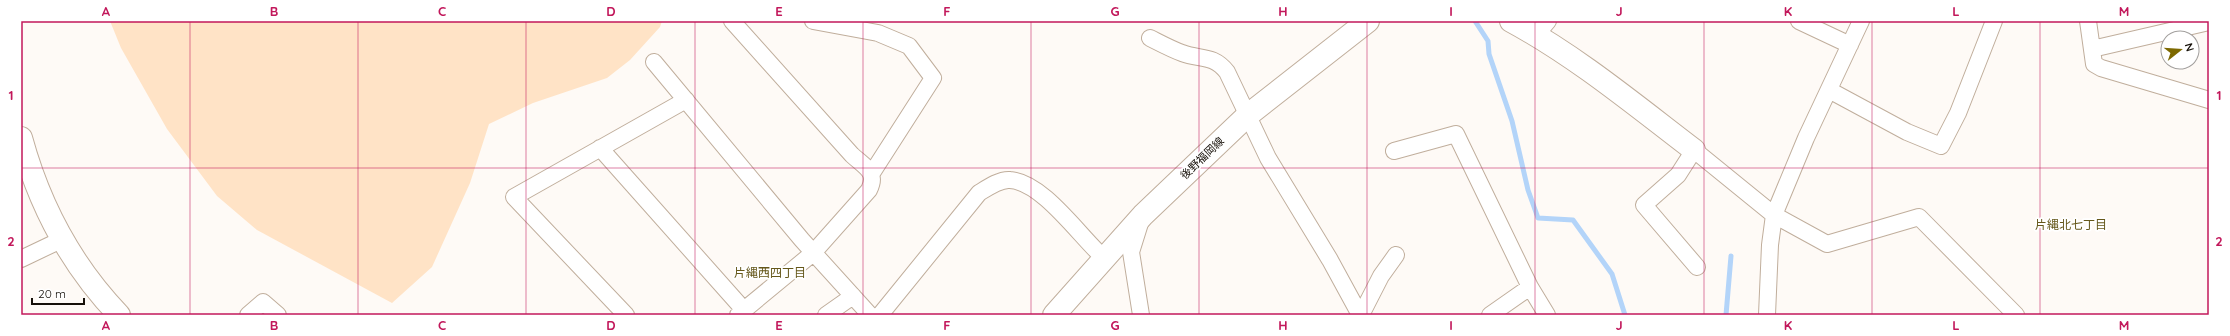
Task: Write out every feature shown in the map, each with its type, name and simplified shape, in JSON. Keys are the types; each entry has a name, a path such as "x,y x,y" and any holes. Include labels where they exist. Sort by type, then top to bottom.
{"main road":[{"name":"後野福岡線","path":"1054,315 1143,215 1248,114 1368,21"},
{"path":"1511,21 1542,28 1636,106 1694,150"},
{"path":"21,138 34,182 62,239 88,279 119,315"}],"street":[{"path":"732,21 852,155 872,173"},
{"path":"600,148 741,312 813,253 869,190 873,182 872,173 933,78 909,46 878,33 813,21"},
{"path":"1799,21 1850,45"},
{"path":"1767,315 1770,245 1774,216 1806,138 1861,21"},
{"path":"1829,90 1908,132 1941,146 1958,113 1994,21"},
{"path":"2088,21 2094,64 2101,68 2209,100"},
{"path":"2092,49 2209,22"},
{"path":"1150,38 1182,54 1209,58 1221,64 1227,72 1268,158 1330,260 1361,315"},
{"path":"654,62 813,253 870,315"},
{"path":"621,313 514,197 686,100"},
{"path":"1394,151 1456,134 1530,287 1547,315"},
{"path":"1697,267 1644,205 1678,175 1694,150 1774,216 1827,244 1919,217 2016,315"},
{"path":"880,315 979,193 996,183 1009,180 1033,188 1105,259"},
{"path":"1141,315 1131,252 1143,215"},
{"path":"21,259 62,239"},
{"path":"1361,315 1381,276 1396,255"},
{"path":"1490,315 1530,287"},
{"path":"826,315 853,296"},
{"path":"248,315 263,302 278,315"}],"shaded area":[{"path":"110,21 662,21 660,27 630,60 607,78 533,103 489,124 470,183 432,267 392,303 257,230 217,196 167,129 121,48"}],"waterway":[{"path":"1475,21 1488,41 1489,54 1512,121 1528,190 1538,218 1573,220 1612,274 1625,315"},
{"path":"1726,315 1731,256"}],"district":[{"name":"片縄北七丁目","path":"2071,224"},
{"name":"片縄西四丁目","path":"770,272"}]}
